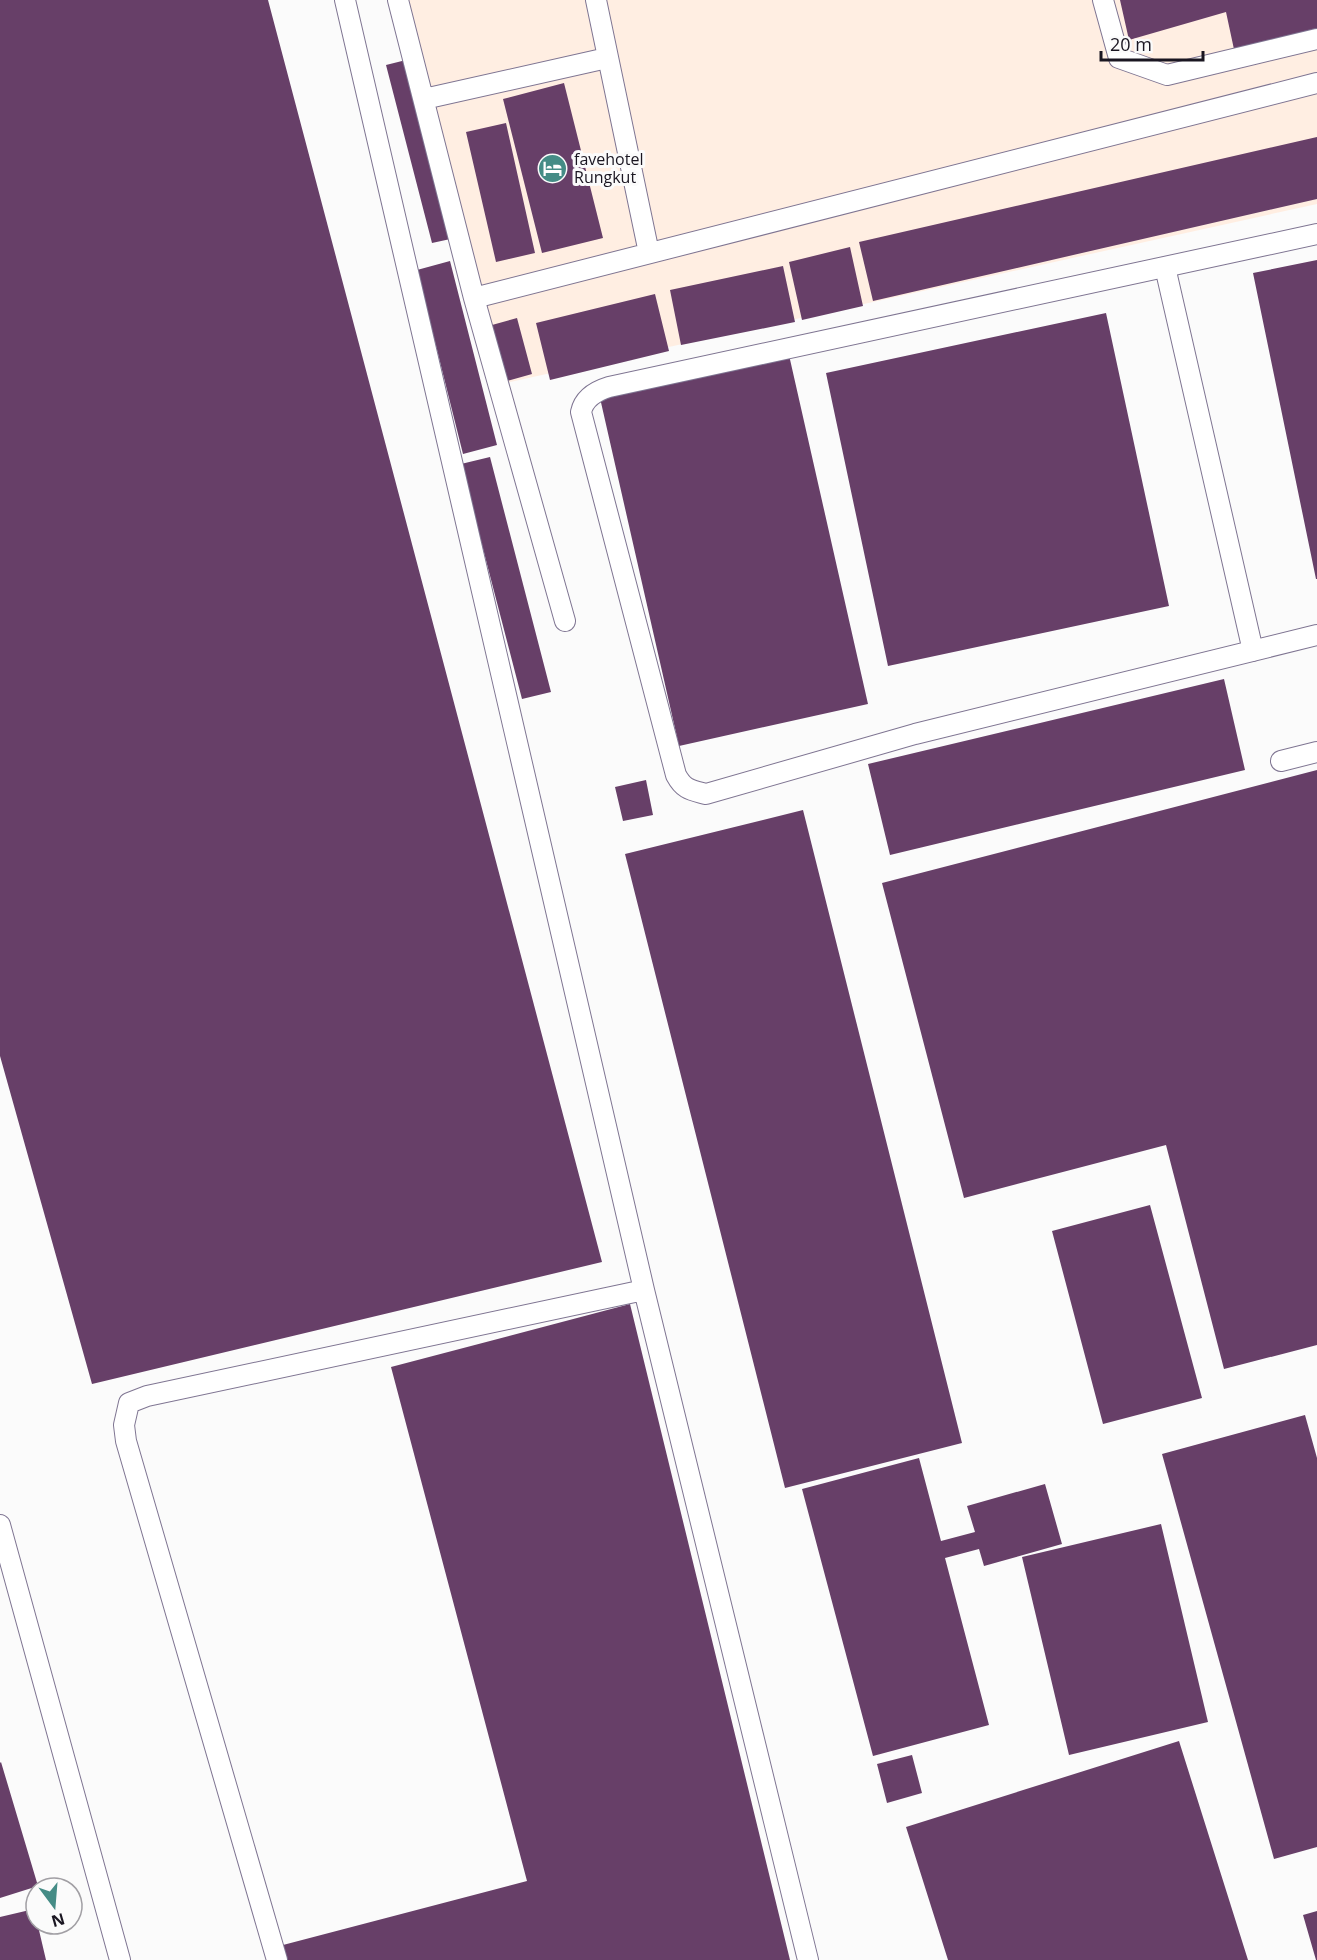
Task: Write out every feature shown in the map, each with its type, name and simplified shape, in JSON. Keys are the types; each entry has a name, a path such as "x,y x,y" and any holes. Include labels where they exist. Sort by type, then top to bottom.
{"lane":[{"path":"345,0 644,1290 808,1960"},
{"path":"398,0 474,298 565,621"},
{"path":"596,0 606,58 649,253"},
{"path":"1103,0 1119,58 1167,75 1317,39"},
{"path":"424,99 606,58"},
{"path":"474,298 1317,83"},
{"path":"1317,234 609,387 596,392 581,407 582,422 676,775 681,785 691,790 706,794 915,734 1317,635"},
{"path":"1165,267 1253,651"},
{"path":"1281,761 1317,752"},
{"path":"277,1960 126,1441 124,1425 129,1403 147,1395 644,1290"},
{"path":"0,1525 120,1960"}],"shaded area":[{"path":"405,0 1317,0 1317,204 497,385"}],"building":[{"path":"0,0 268,0 602,1262 92,1384 0,1056"},
{"path":"1120,0 1317,0 1317,34 1235,54 1226,12 1129,40"},
{"path":"410,59 455,238 432,243 386,65"},
{"name":"favehotel Rungkut","path":"564,83 603,238 542,253 503,99"},
{"path":"506,123 535,253 496,262 466,132"},
{"path":"1317,137 1317,199 873,301 859,242"},
{"path":"850,247 863,306 802,320 789,262"},
{"path":"1317,260 1317,579 1316,579 1253,273"},
{"path":"450,261 497,445 463,454 417,270"},
{"path":"783,266 795,322 681,345 670,290"},
{"path":"655,294 669,351 550,380 536,323"},
{"path":"1106,313 1169,606 888,666 826,373"},
{"path":"517,318 532,374 507,381 492,325"},
{"path":"789,355 868,704 679,746 600,398"},
{"path":"490,457 551,692 522,699 461,464"},
{"path":"1224,679 1245,770 890,855 868,764"},
{"path":"1317,770 1317,1345 1224,1369 1166,1145 964,1198 882,883"},
{"path":"646,780 653,815 623,821 615,787"},
{"path":"803,810 962,1443 785,1488 625,854"},
{"path":"1150,1205 1202,1398 1103,1424 1052,1231"},
{"path":"630,1304 790,1960 287,1960 283,1945 527,1881 391,1367"},
{"path":"1305,1415 1317,1458 1317,1847 1274,1859 1162,1454"},
{"path":"919,1458 941,1541 975,1532 967,1506 1045,1484 1062,1544 984,1566 979,1549 945,1558 989,1725 873,1756 802,1489"},
{"path":"1161,1524 1208,1722 1069,1755 1022,1557"},
{"path":"1179,1741 1248,1960 948,1960 906,1827"},
{"path":"912,1755 922,1793 887,1803 877,1764"},
{"path":"0,1763 35,1876 24,1876 24,1890 0,1898"},
{"path":"24,1911 24,1936 40,1936 46,1960 0,1960 0,1917"},
{"path":"1317,1911 1317,1960 1316,1960 1303,1915"}],"place":[{"name":"favehotel Rungkut","path":"553,168"}]}
